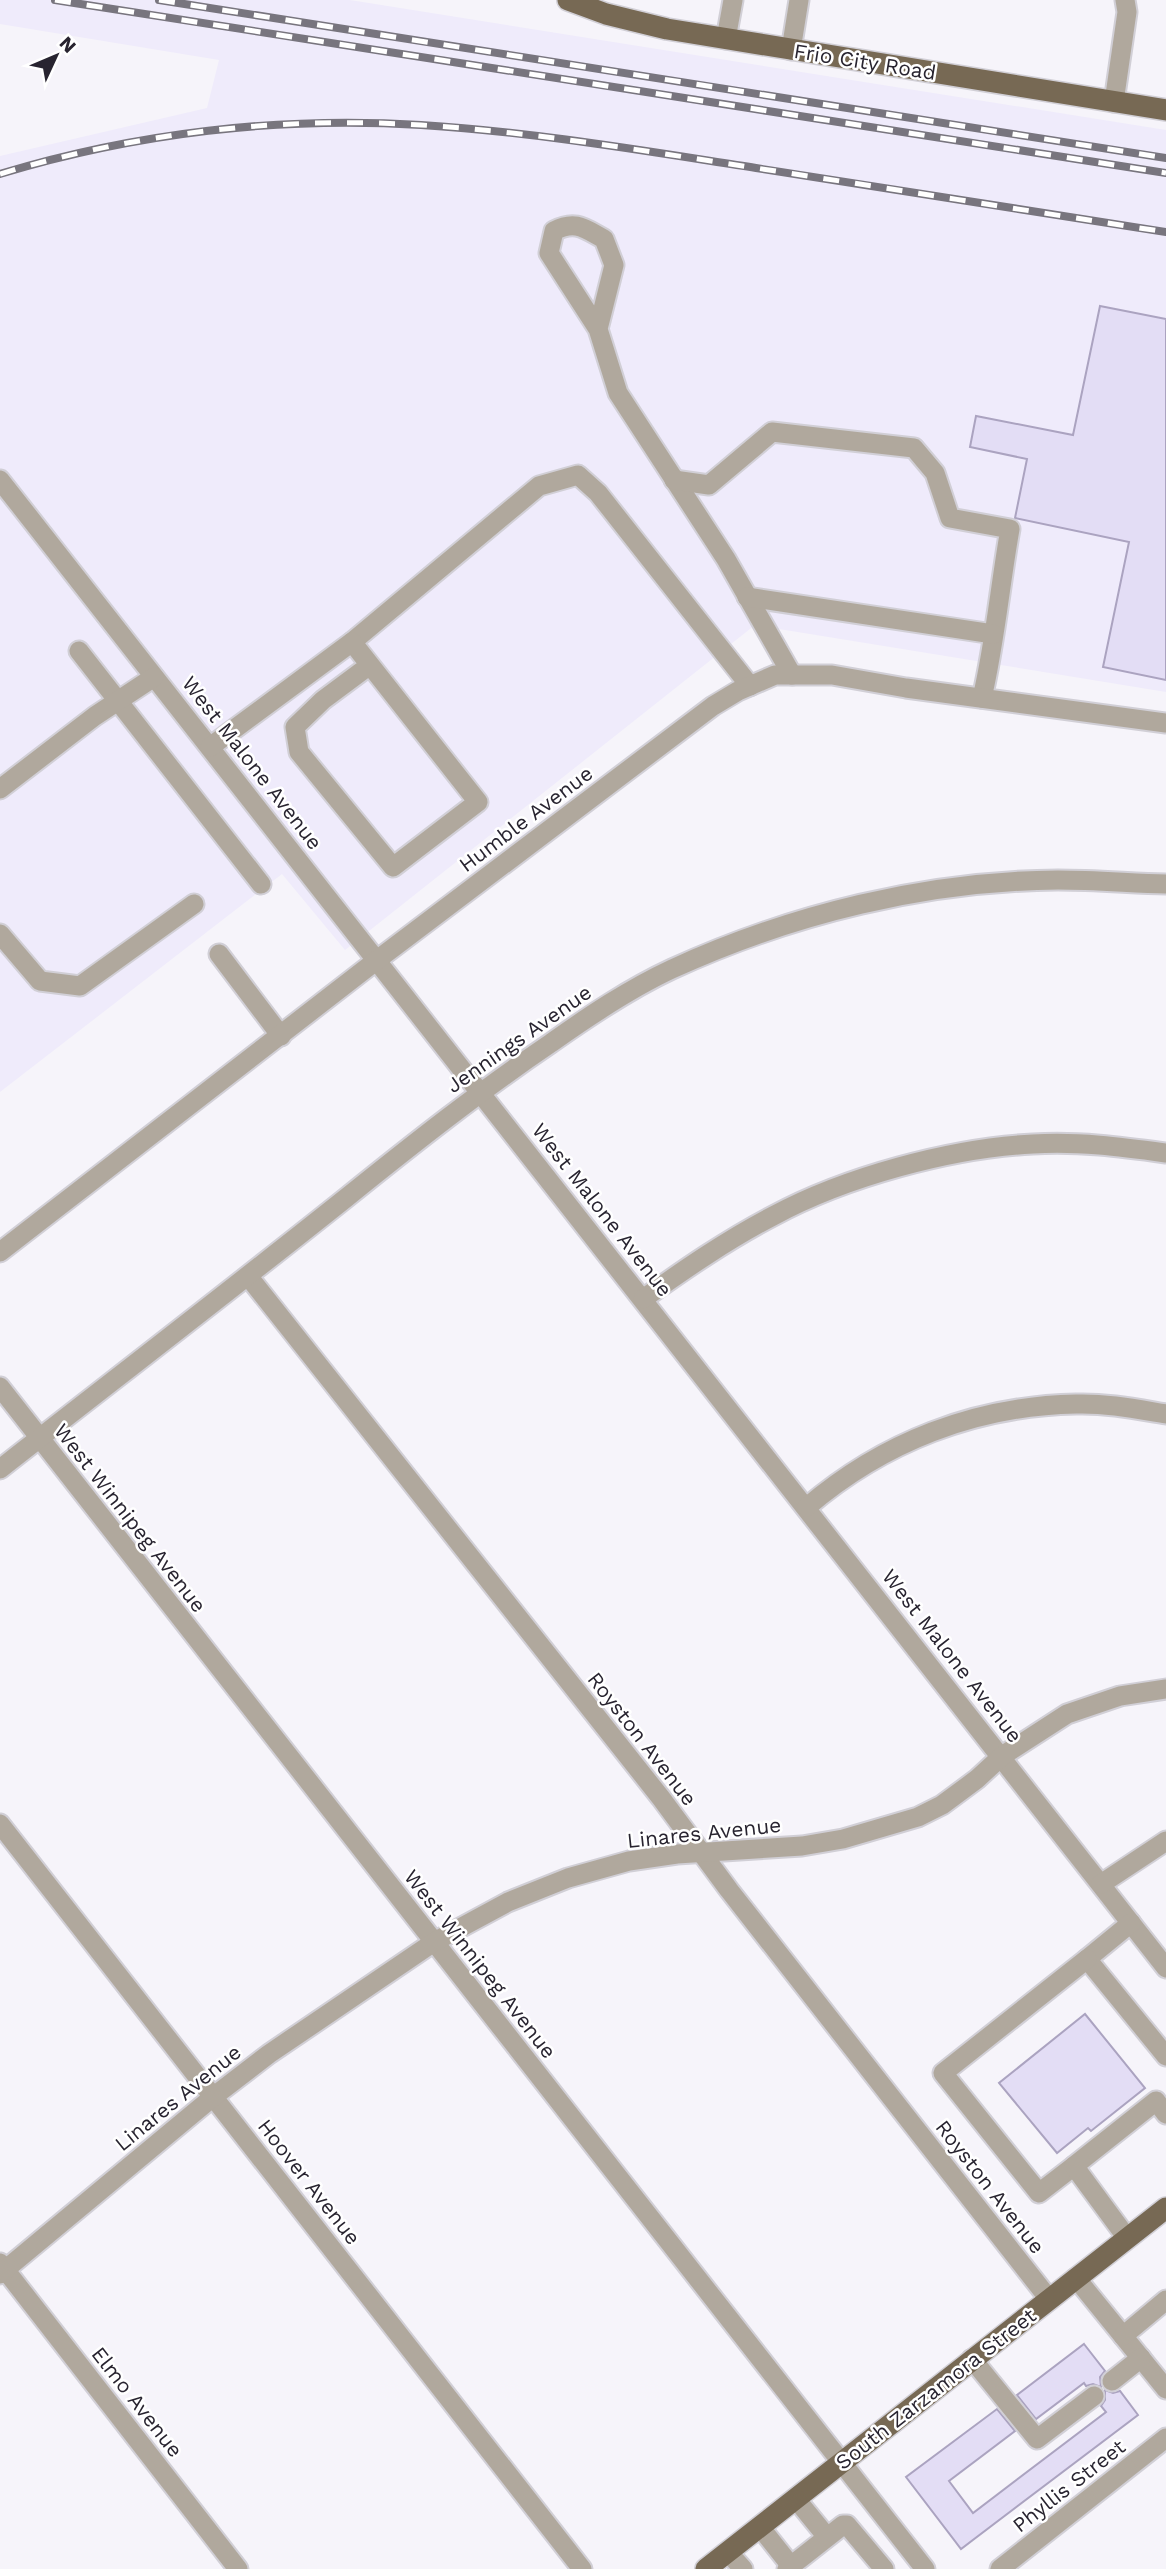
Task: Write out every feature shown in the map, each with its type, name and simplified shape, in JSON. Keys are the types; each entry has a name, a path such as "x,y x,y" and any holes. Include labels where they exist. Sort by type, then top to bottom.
{"main road":[{"name":"Frio City Road","path":"568,0 606,14 667,29 1166,110"},
{"name":"South Zarzamora Street","path":"706,2569 1166,2208"}],"street":[{"path":"726,38 733,0"},
{"path":"791,50 799,0"},
{"path":"1114,102 1127,12 1125,0"},
{"path":"597,328 614,265 604,239 581,227 567,224 554,232 549,253 597,328 618,393 747,597 792,675"},
{"path":"674,480 709,485 772,432 914,448 935,474 950,518 1010,529 991,661 982,698"},
{"path":"210,747 352,642 539,486 578,475 598,493 750,686"},
{"name":"West Malone Avenue","path":"0,480 1166,1968"},
{"path":"747,597 993,634"},
{"path":"352,642 370,664 478,802 393,867 299,752 295,727 323,700 370,664"},
{"path":"79,651 261,884"},
{"name":"Humble Avenue","path":"0,1252 377,960 713,706 750,686 775,675 832,675 1166,723"},
{"path":"0,789 154,677"},
{"name":"Jennings Avenue","path":"0,1469 480,1091 598,1010 670,970 763,932 859,904 957,887 1057,880 1166,884"},
{"path":"0,934 40,981 80,986 194,904"},
{"path":"219,954 281,1035"},
{"path":"643,1299 715,1248 775,1214 838,1187 904,1167 978,1150 1034,1143 1114,1145 1166,1153"},
{"name":"Royston Avenue","path":"248,1276 702,1852 1049,2299"},
{"name":"West Winnipeg Avenue","path":"0,1387 922,2568"},
{"path":"807,1507 830,1487 911,1439 994,1413 1027,1406 1078,1404 1166,1413"},
{"name":"Linares Avenue","path":"2,2269 269,2054 434,1942 508,1902 568,1878 629,1861 702,1852 802,1846 843,1839 918,1817 942,1805 978,1779 1002,1756 1051,1723 1080,1709 1120,1696 1166,1689"},
{"name":"Hoover Avenue","path":"0,1824 582,2569"},
{"path":"1101,1884 1166,1841"},
{"path":"1131,1923 943,2073 1039,2193 1163,2103"},
{"path":"1087,1959 1166,2056"},
{"path":"1074,2166 1126,2238"},
{"name":"Elmo Avenue","path":"2,2269 238,2569"},
{"path":"1076,2278 1166,2389"},
{"path":"1123,2336 1166,2300"},
{"path":"1112,2381 1141,2358"},
{"path":"972,2359 1037,2439 1094,2396"},
{"name":"Phyllis Street","path":"1000,2569 1166,2438"},
{"path":"796,2499 827,2538"},
{"path":"760,2527 789,2568 843,2525 848,2525 884,2569"},
{"path":"728,2552 743,2569"}],"shaded area":[{"path":"0,0 350,0 1166,130 1166,692 755,625 345,950 282,874 0,1092 0,156 207,108 219,60 0,24"}],"building":[{"path":"1100,306 1166,319 1166,680 1103,667 1129,542 1015,518 1027,459 970,447 976,416 1073,435"},
{"path":"1085,2014 1145,2088 1091,2131 1088,2128 1057,2153 999,2083"},
{"path":"1084,2344 1105,2371 1100,2377 1101,2387 1093,2384 1086,2386 1084,2383 1036,2419 1017,2395"},
{"path":"1105,2390 1113,2393 1120,2391 1138,2415 961,2549 906,2477 997,2409 1015,2431 949,2481 973,2513 1106,2412 1101,2406 1105,2400"}],"railway":[{"path":"55,0 1166,173"},
{"path":"159,0 1166,158"},
{"path":"0,174 103,148 208,131 315,123 421,125 589,143 1166,232"}]}
